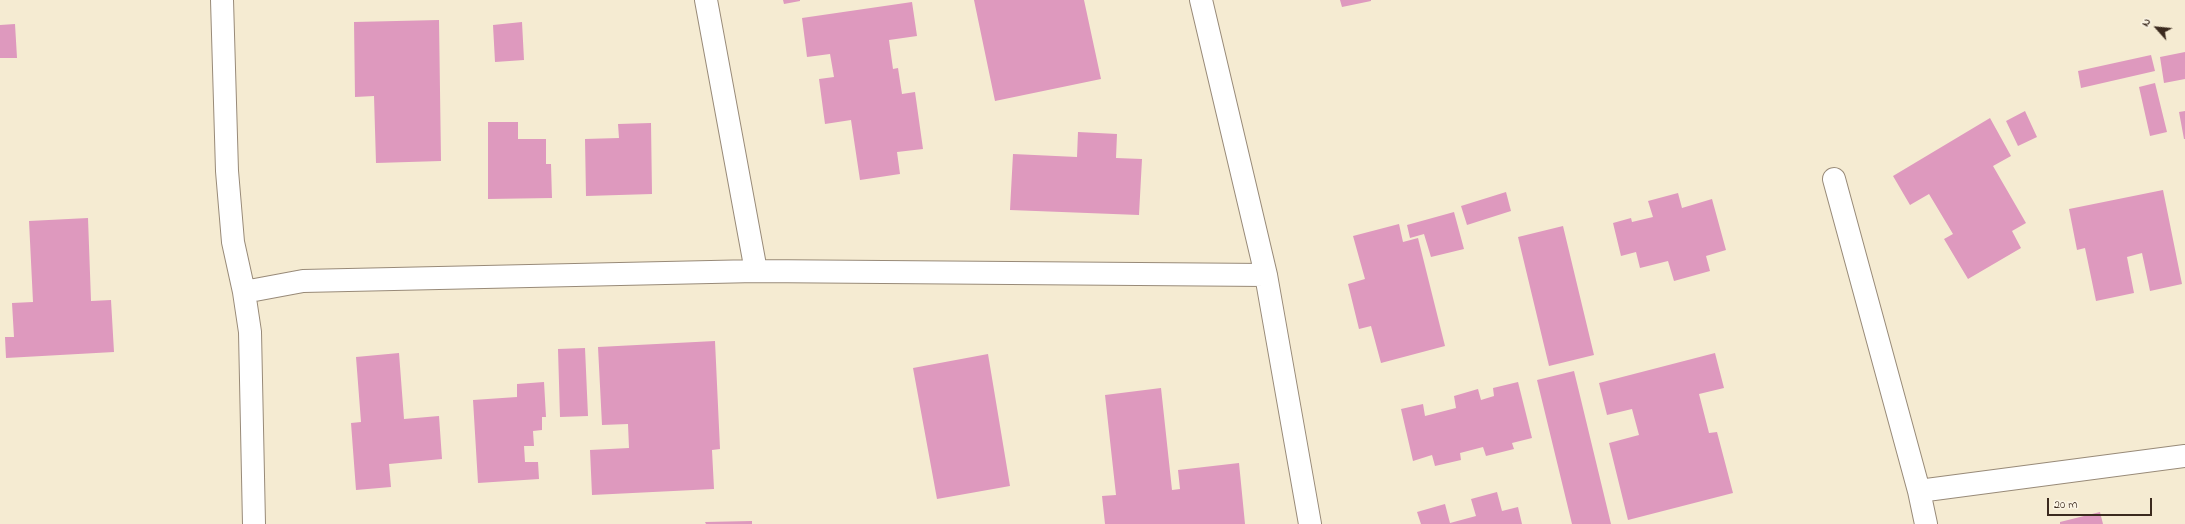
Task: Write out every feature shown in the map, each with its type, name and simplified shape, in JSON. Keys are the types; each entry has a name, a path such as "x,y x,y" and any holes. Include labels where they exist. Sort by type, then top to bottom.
{"street":[{"path":"222,0 227,171 233,242 244,292 250,332 254,524"},
{"path":"706,0 756,270"},
{"path":"1201,0 1266,275 1310,524"},
{"path":"1834,179 1919,491 1926,524"},
{"path":"244,292 303,282 756,270 1266,275"},
{"path":"1919,491 2185,456"}],"building":[{"path":"783,0 800,0 800,1 784,4"},
{"path":"974,0 1084,0 1101,79 995,101"},
{"path":"1340,0 1371,0 1371,1 1342,7"},
{"path":"912,2 917,36 889,40 893,69 898,68 902,94 915,92 923,149 897,152 900,174 860,180 851,120 825,124 819,79 834,77 830,54 807,57 802,18"},
{"path":"439,20 441,161 376,163 374,96 355,97 354,22"},
{"path":"522,22 524,60 495,62 493,25"},
{"path":"15,24 17,58 0,58 0,25"},
{"path":"2185,52 2185,79 2164,83 2160,57"},
{"path":"2151,55 2155,71 2081,88 2078,71"},
{"path":"2155,83 2167,132 2150,136 2139,87"},
{"path":"2025,111 2037,137 2018,146 2006,121"},
{"path":"2185,111 2185,139 2184,139 2179,112"},
{"path":"1990,118 2011,156 1993,166 2026,223 2012,231 2021,248 1968,279 1944,239 1953,234 1929,194 1910,205 1893,176"},
{"path":"488,122 518,122 518,139 546,139 546,164 551,164 552,198 488,199"},
{"path":"651,123 652,194 586,196 585,139 619,138 618,124"},
{"path":"1078,132 1117,134 1116,158 1142,159 1139,215 1010,210 1013,154 1077,157"},
{"path":"2163,190 2182,284 2150,291 2142,253 2127,257 2134,293 2096,301 2085,248 2077,250 2069,209"},
{"path":"1506,192 1511,211 1467,225 1461,206"},
{"path":"1678,193 1682,208 1712,199 1726,250 1706,256 1710,271 1674,281 1668,261 1640,268 1636,252 1621,256 1613,223 1631,218 1632,222 1653,217 1648,201"},
{"path":"1454,212 1464,249 1431,257 1424,234 1410,238 1407,225"},
{"path":"88,218 91,301 111,300 114,352 6,358 5,337 14,337 12,303 33,302 29,221"},
{"path":"1399,224 1403,242 1418,238 1445,346 1381,363 1371,326 1359,329 1348,284 1365,279 1353,236"},
{"path":"1563,226 1594,355 1549,366 1518,237"},
{"path":"715,341 720,449 712,450 714,489 592,495 590,450 629,448 628,424 602,425 598,347"},
{"path":"585,348 588,416 560,417 558,349"},
{"path":"399,353 404,419 439,416 442,459 389,464 391,487 356,490 351,423 361,422 356,357"},
{"path":"1715,353 1724,388 1699,394 1709,433 1717,432 1733,493 1628,520 1609,443 1639,435 1632,409 1607,415 1599,383"},
{"path":"988,354 1010,486 937,499 913,368"},
{"path":"1574,371 1611,524 1572,524 1537,380"},
{"path":"544,382 546,417 542,417 542,430 533,431 534,446 524,446 525,462 538,462 539,479 478,483 473,400 517,397 517,384"},
{"path":"1518,382 1532,438 1512,443 1514,449 1486,456 1483,447 1460,453 1461,460 1435,466 1432,455 1413,461 1401,409 1423,404 1425,416 1456,408 1454,396 1478,389 1481,400 1494,396 1493,388"},
{"path":"1161,388 1172,490 1180,489 1178,470 1239,463 1245,524 1105,524 1102,496 1116,495 1105,395"},
{"path":"1497,492 1502,511 1518,507 1522,524 1421,524 1417,512 1445,504 1450,523 1476,516 1471,499"},
{"path":"2100,512 2103,524 2060,524 2060,522"},
{"path":"752,521 752,524 706,524 705,522"}]}
